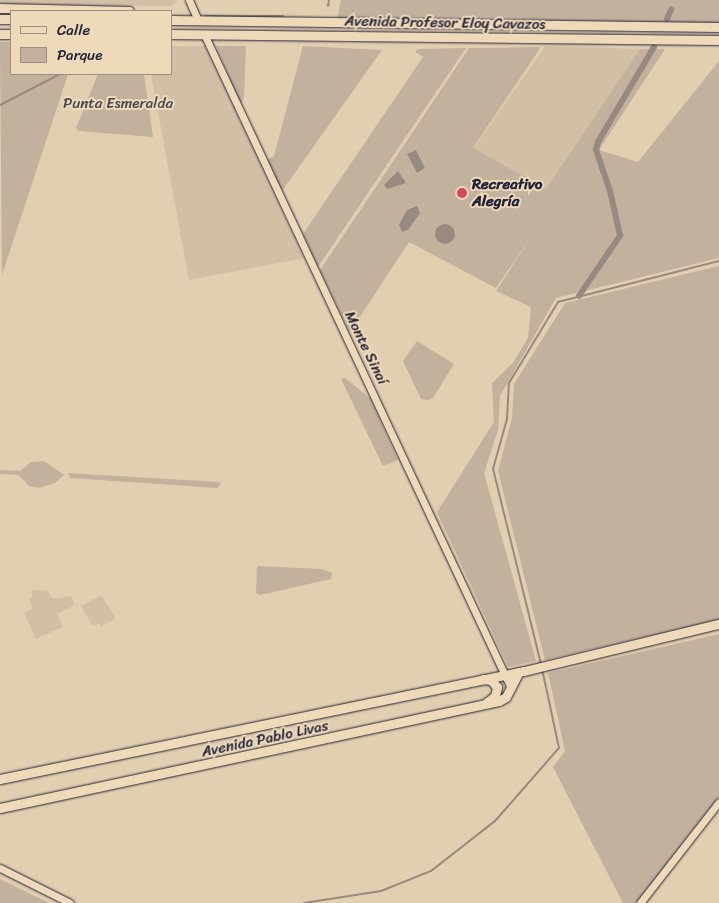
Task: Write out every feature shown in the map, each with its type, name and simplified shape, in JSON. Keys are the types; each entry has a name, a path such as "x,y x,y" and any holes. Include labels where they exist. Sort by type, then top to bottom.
{"main road":[{"path":"0,8 43,10"},
{"name":"Avenida Profesor Eloy Cavazos","path":"172,20 518,26 719,27"},
{"path":"500,37 516,33 518,26"},
{"path":"528,38 528,30 546,26"},
{"name":"Avenida Profesor Eloy Cavazos","path":"172,34 719,40"},
{"name":"Avenida Pablo Livas","path":"0,779 522,671 719,624"},
{"name":"Avenida Pablo Livas","path":"0,808 482,704 504,698 510,686 522,671"},
{"path":"478,679 491,680 497,688 495,696 482,704"}],"street":[{"path":"189,0 198,20"},
{"name":"Monte Sinaí","path":"204,34 510,686"},
{"path":"640,903 719,802"},
{"path":"0,868 70,903"}],"shaded area":[{"path":"0,0 178,0 171,6 0,5"},
{"path":"172,46 205,46 304,258 189,280 151,75 172,75"},
{"path":"545,46 640,49 546,189 473,149"},
{"path":"416,150 425,168 417,173 407,154"},
{"path":"398,171 406,183 387,189 384,185"},
{"path":"417,206 420,213 408,230 402,232 399,225 407,210"},
{"path":"441,224 449,224 455,230 455,238 449,244 441,244 435,238 435,230"},
{"path":"31,591 47,591 53,599 71,596 75,605 57,614 63,627 36,639 24,613 33,608 29,599 33,596"},
{"path":"101,595 116,618 101,627 99,623 93,626 81,606"}],"green space":[{"path":"341,0 719,0 719,23 337,19"},
{"path":"0,42 10,42 10,75 68,75 2,275"},
{"path":"216,46 246,46 244,97 241,106"},
{"path":"303,46 382,50 282,191 267,160 274,156"},
{"path":"541,47 473,148 546,189 640,49 665,49 599,150 638,162 719,61 719,258 556,298 500,396 498,430 484,473 536,661 508,667 437,512 494,422 492,383 513,363 528,338 531,307 496,291 533,234 496,288 409,242 350,332 320,270 469,48"},
{"path":"466,48 318,267 303,234 423,57 415,52 418,49"},
{"name":"Punta Esmeralda","path":"98,75 144,75 153,137 79,131 76,128"},
{"path":"719,266 719,620 545,660 498,471 512,418 514,384 565,303"},
{"path":"417,341 454,364 433,398 428,400 421,399 403,361"},
{"path":"345,378 370,398 398,460 383,466 341,379"},
{"path":"44,461 64,475 55,483 39,488 29,486 19,475 0,474 0,470 20,471 31,462"},
{"path":"68,473 218,482 221,484 217,488 70,478"},
{"path":"257,566 321,569 332,573 331,579 260,595 256,593"},
{"path":"719,634 719,797 636,903 623,903 553,767 565,751 548,673"},
{"path":"0,879 49,903 0,903"}],"waterway":[{"path":"328,6 329,0"},
{"path":"667,19 671,10"},
{"path":"205,16 283,16"},
{"path":"579,296 620,236 610,191 596,150 598,142 654,47"},
{"path":"0,105 58,75"},
{"path":"541,664 493,469 507,419 509,383 558,302 719,261"},
{"path":"304,903 381,891 431,871 495,821 559,748 542,669"}],"place":[{"name":"Recreativo Alegría","path":"462,193"}]}
